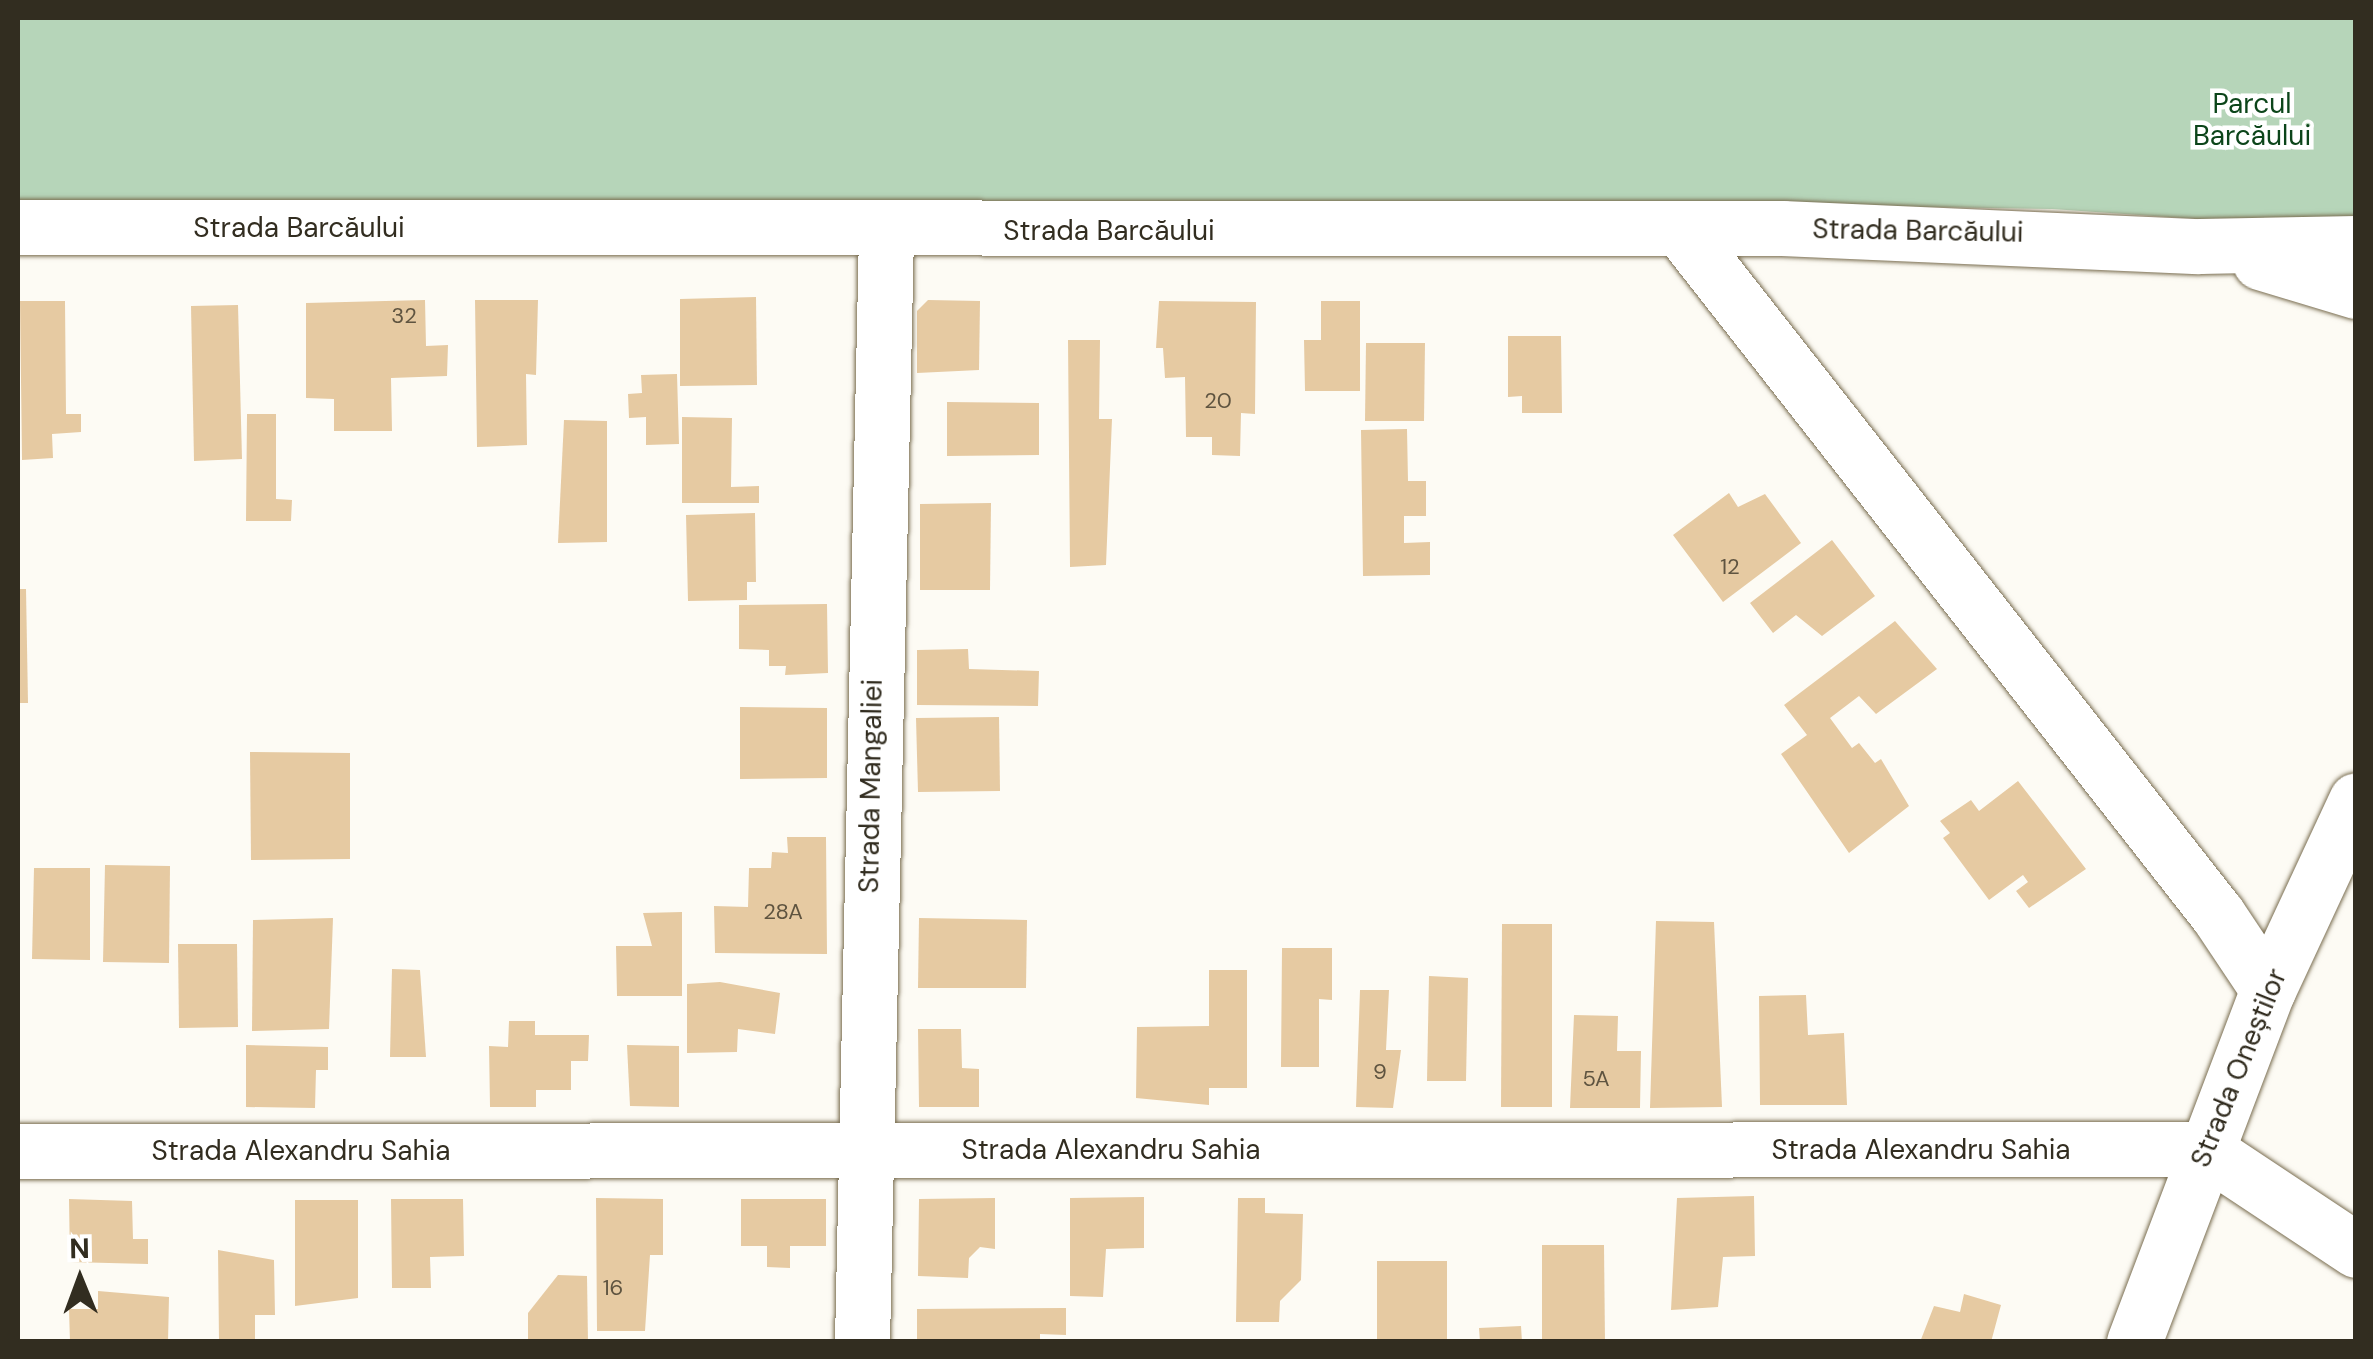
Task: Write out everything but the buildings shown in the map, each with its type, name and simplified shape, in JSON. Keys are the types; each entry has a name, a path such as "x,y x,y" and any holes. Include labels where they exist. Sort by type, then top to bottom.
{"street":[{"name":"Strada Barcăului","path":"18,227 1681,230 2041,234 2199,246 2356,243"},
{"path":"1681,230 2218,915 2268,990"},
{"name":"Strada Mangaliei","path":"862,1342 861,1151 886,231"},
{"name":"Strada Barcăului","path":"2199,246 2356,291"},
{"name":"Strada Oneștilor","path":"2134,1342 2204,1149 2268,990 2356,800"},
{"path":"2204,1149 2356,1250"},
{"name":"Strada Alexandru Sahia","path":"18,1151 2204,1149"}],"green space":[{"name":"Parcul Barcăului","path":"18,18 2355,18 2355,230 2052,209 1755,204 18,205"}]}
